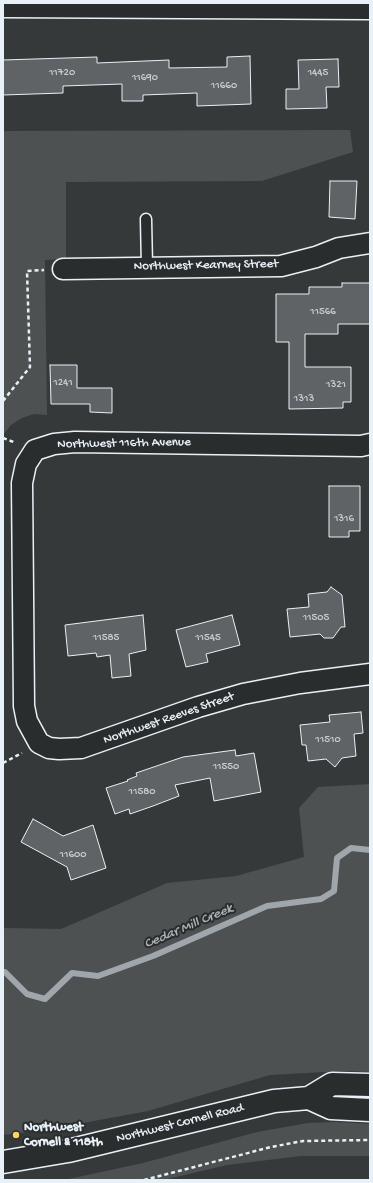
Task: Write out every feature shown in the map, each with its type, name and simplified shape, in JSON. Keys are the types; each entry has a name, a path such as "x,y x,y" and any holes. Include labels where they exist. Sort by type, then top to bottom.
{"main road":[{"name":"Northwest Cornell Road","path":"3,1162 68,1151 274,1101 309,1098 332,1084 370,1085"},
{"name":"Northwest Cornell Road","path":"309,1098 331,1108 370,1110"}],"street":[{"path":"3,7 124,5 370,9"},
{"name":"Northwest Kearney Street","path":"63,269 281,266 316,257 339,248 360,243 370,243"},
{"name":"Northwest 116th Avenue","path":"39,743 27,721 24,706 22,483 26,464 35,450 54,444 76,442 362,446 370,444"},
{"name":"Northwest Reeves Street","path":"39,743 59,749 81,748 198,706 243,694 300,683 370,674"}],"lane":[{"path":"146,218 147,267"}],"path":[{"path":"3,401 30,367 27,271 63,269"},
{"path":"144,1180 277,1146 303,1141 370,1140"}],"shaded area":[{"path":"350,130 353,152 262,181 66,182 66,259 45,260 47,415 34,414 22,418 11,425 3,435 3,131"},
{"path":"370,784 370,1072 343,1071 270,1075 148,1111 45,1130 3,1135 3,928 61,929 167,883 236,876 304,857 299,808 318,787"},
{"path":"337,1122 370,1124 370,1156 301,1156 227,1165 163,1180 64,1180 143,1163 257,1132 308,1123"}],"building":[{"path":"250,56 251,104 197,106 197,93 143,95 143,101 122,101 122,84 63,86 63,93 3,95 3,60 97,57 97,63 169,60 169,68 227,67 227,57"},
{"path":"338,59 339,87 326,87 327,108 286,109 286,89 299,89 298,60"},
{"path":"330,181 357,181 355,219 329,217"},
{"path":"342,283 370,283 370,324 338,324 338,334 305,334 305,367 351,367 351,402 343,402 343,408 289,409 289,342 276,342 276,294 309,294 309,287 342,287"},
{"path":"50,365 77,365 77,388 112,388 112,413 90,412 90,404 51,404"},
{"path":"329,486 360,486 360,531 349,531 349,537 329,537"},
{"path":"331,587 342,595 345,627 341,627 333,638 324,638 320,634 290,637 287,609 309,607 308,594 327,592"},
{"path":"143,615 146,650 129,654 131,676 112,678 110,655 97,657 96,653 68,656 65,625"},
{"path":"232,615 240,645 206,654 208,662 186,667 176,630"},
{"path":"361,712 363,733 354,734 356,756 342,758 335,767 326,759 308,761 306,745 302,745 300,725 330,722 329,715"},
{"path":"235,750 236,756 254,753 261,792 214,801 210,778 175,785 179,796 153,806 130,814 129,809 115,814 106,788 128,781 127,780 137,776 136,773 183,757"},
{"path":"33,819 63,836 93,825 106,868 71,880 67,867 21,842"}],"waterway":[{"name":"Cedar Mill Creek","path":"3,972 5,972 27,994 45,999 72,973 98,976 153,956 267,906 321,899 334,891 337,858 351,848 370,850"}],"place":[{"name":"Northwest Cornell & 118th","path":"16,1135"}]}
